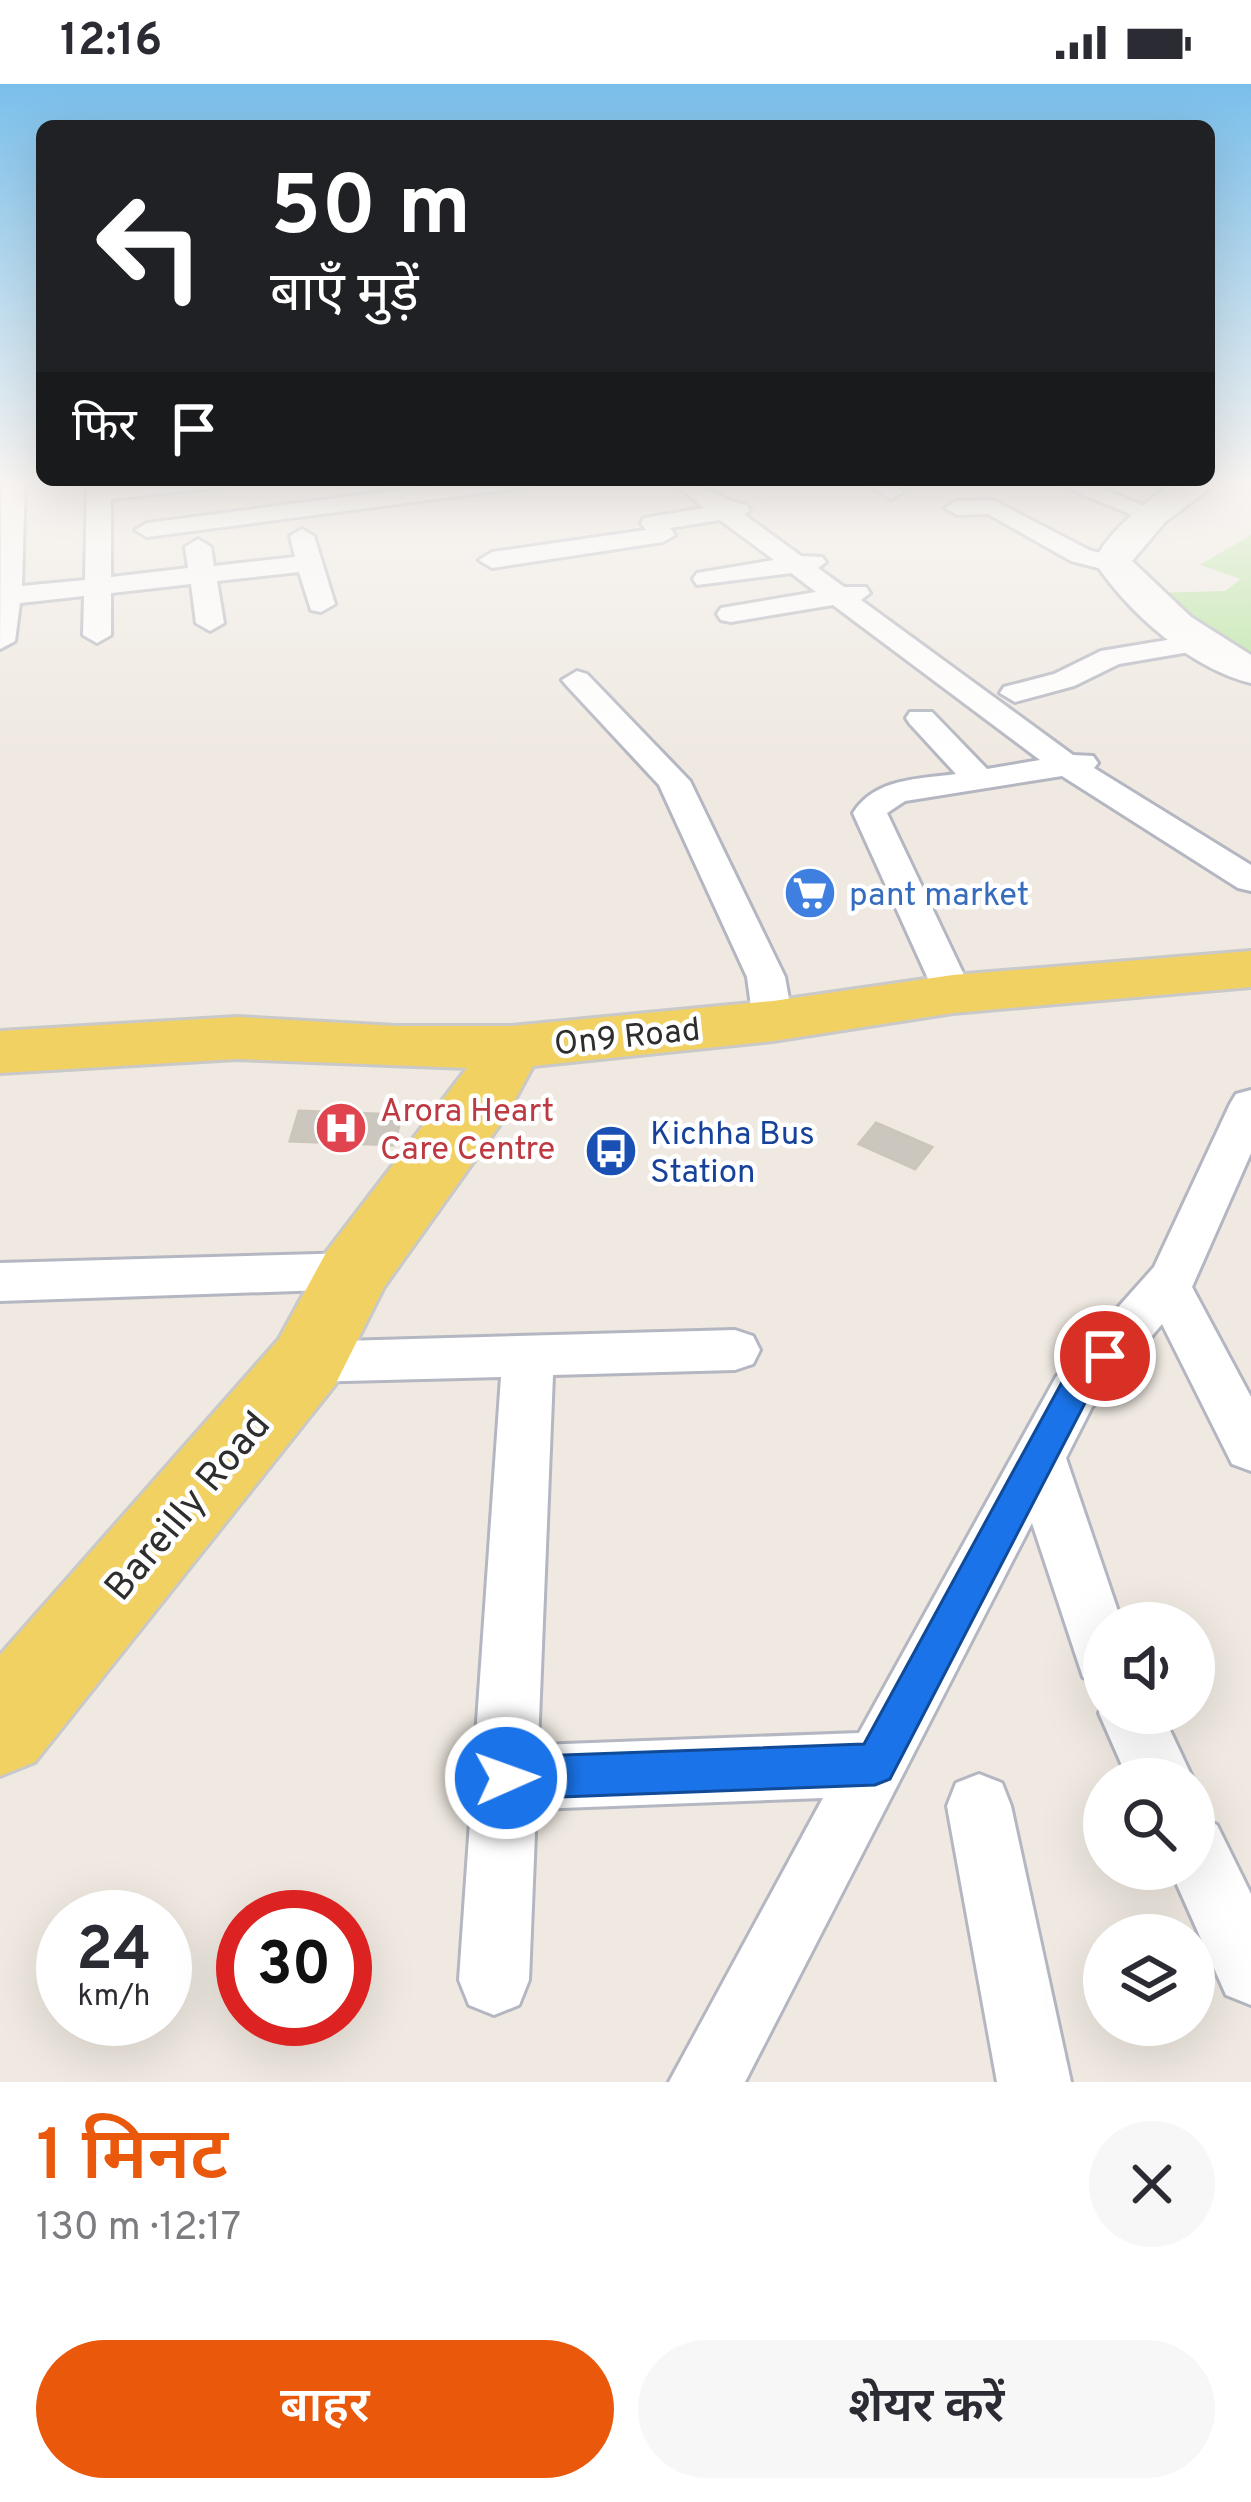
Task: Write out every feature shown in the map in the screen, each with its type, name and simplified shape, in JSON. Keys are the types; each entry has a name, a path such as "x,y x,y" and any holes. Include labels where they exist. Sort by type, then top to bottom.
{"main road":[{"name":"On9 Road","path":"0,1052 237,1038 396,1047 511,1047 773,1021 953,994 1251,968"},
{"path":"773,1021 966,1016 1251,995"},
{"path":"0,1075 396,1047"},
{"name":"Bareilly Road","path":"0,1728 307,1362 355,1270 482,1100 511,1047"},
{"name":"Bareilly Road","path":"0,1664 261,1353 355,1270"}],"street":[{"path":"1,641 9,571"},
{"path":"97,635 99,571"},
{"path":"202,571 210,623"},
{"path":"8,596 236,571"},
{"path":"312,571 321,604"},
{"path":"706,579 754,571"},
{"path":"825,571 1068,766 1251,880"},
{"path":"1122,571 1197,644 1251,671"},
{"path":"731,614 855,593 1251,847"},
{"path":"1015,693 1064,680 1111,657 1197,644"},
{"path":"577,680 674,781 766,977 773,1021"},
{"path":"921,718 979,779"},
{"path":"953,994 869,813 876,803 896,793 1106,757"},
{"path":"706,2082 1074,1392 1167,1285 1251,1104"},
{"path":"0,1282 355,1270"},
{"path":"1167,1285 1246,1428"},
{"path":"307,1362 735,1350"},
{"path":"494,1980 528,1356"},
{"path":"1039,1458 1086,1602"},
{"path":"506,1778 875,1764"},
{"path":"979,1806 1034,2082"},
{"path":"1214,1890 1251,1970"}],"green space":[{"path":"1218,571 1251,571 1251,668 1156,593 1225,591 1241,579"}],"building":[{"path":"299,1111 402,1115 394,1145 290,1141"},
{"path":"876,1123 932,1147 915,1169 859,1144"}],"place":[{"name":"pant market","path":"810,893"},
{"name":"Arora Heart Care Centre","path":"341,1128"},
{"name":"Kichha Bus Station","path":"611,1151"}],"route":[{"path":"506,1778 875,1764 1074,1392 1105,1356"}]}
